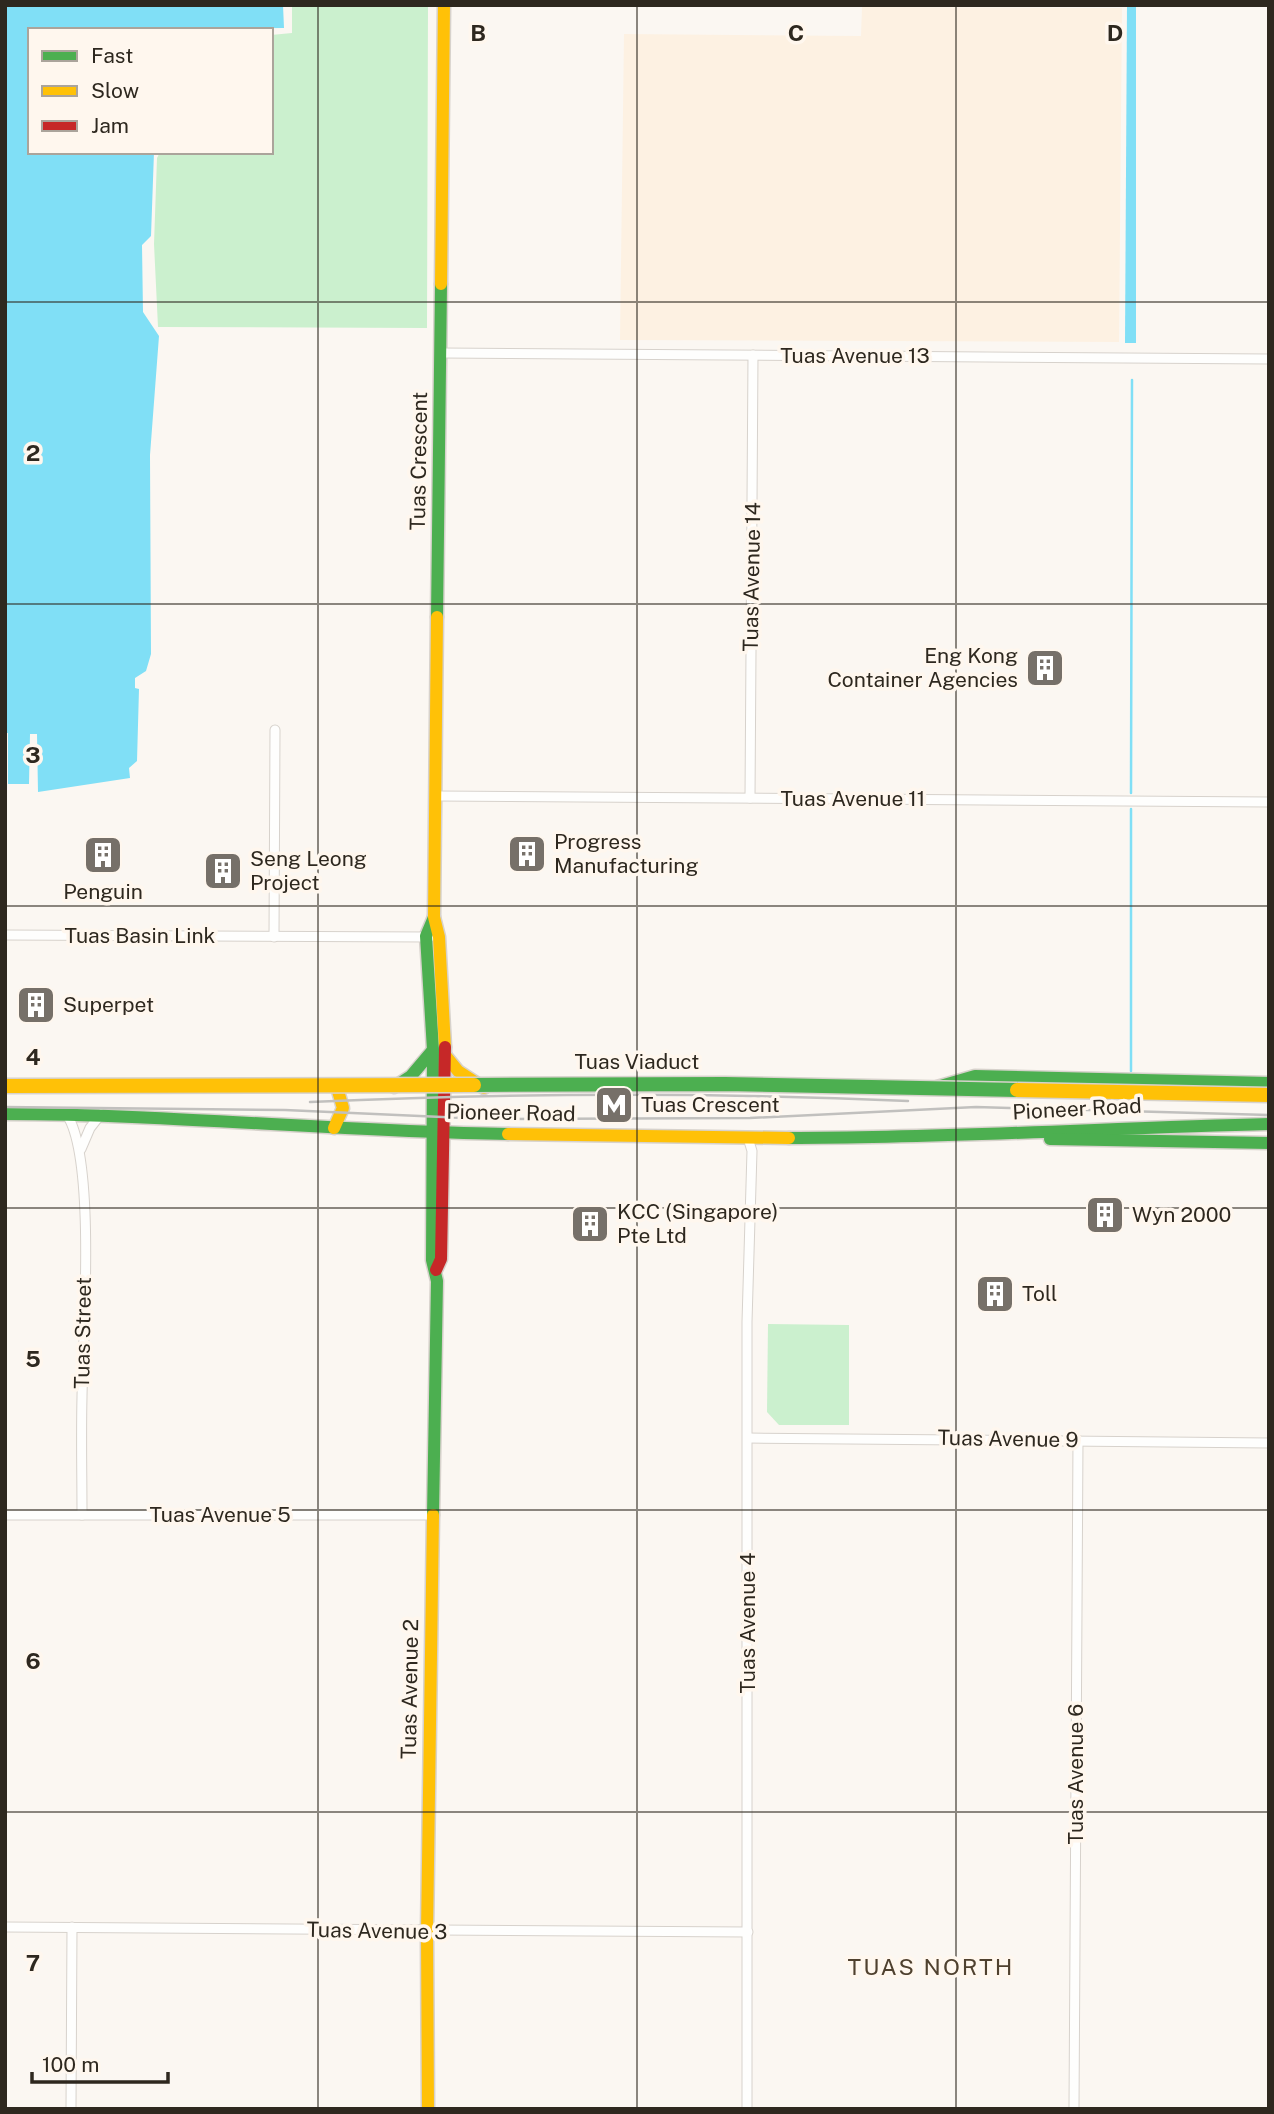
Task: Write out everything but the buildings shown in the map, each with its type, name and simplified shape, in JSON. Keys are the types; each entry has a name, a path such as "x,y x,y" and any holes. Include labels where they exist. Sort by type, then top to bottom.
{"main road":[{"name":"Tuas Crescent","path":"438,1133 439,1052 433,937 438,796 444,5"},
{"path":"390,1089 411,1076 439,1052 458,1071 484,1088"},
{"path":"936,1087 975,1076 1269,1083"},
{"name":"Tuas Viaduct","path":"5,1086 455,1083 936,1087 1269,1095"},
{"name":"Pioneer Road","path":"5,1092 744,1088 1269,1102"},
{"path":"334,1128 343,1108 338,1091"},
{"name":"Pioneer Road","path":"5,1114 101,1114 438,1133 748,1138 948,1138 1078,1129 1269,1124"},
{"name":"Tuas Avenue 2","path":"428,2109 427,1932 436,1270 441,1259 438,1133"},
{"path":"948,1138 1269,1143"}],"street":[{"name":"Tuas Avenue 13","path":"442,353 1269,359"},
{"name":"Tuas Avenue 14","path":"750,798 753,355"},
{"path":"274,937 275,730"},
{"name":"Tuas Avenue 11","path":"438,796 1269,802"},
{"name":"Tuas Basin Link","path":"5,935 433,937"},
{"path":"80,1151 90,1128 101,1114"},
{"name":"Tuas Street","path":"67,1115 76,1130 80,1151 85,1229 82,1515"},
{"name":"Tuas Avenue 4","path":"747,2109 747,1322 752,1151 748,1138"},
{"name":"Tuas Avenue 9","path":"748,1438 1269,1443"},
{"name":"Tuas Avenue 6","path":"1074,2109 1078,1440"},
{"name":"Tuas Avenue 5","path":"5,1515 434,1515"},
{"name":"Tuas Avenue 3","path":"5,1927 427,1932 748,1932"},
{"path":"71,2109 72,1927"}],"shaded area":[{"path":"862,7 1122,8 1119,342 620,340 624,34 861,36"}],"green space":[{"path":"292,5 428,5 427,328 158,327 154,244 157,158 159,154 273,154 273,35 292,33"},
{"path":"768,1324 849,1325 849,1425 779,1425 767,1412"}],"water":[{"path":"5,5 283,5 284,28 28,28 28,154 154,154 151,236 142,245 143,312 159,336 150,455 151,654 146,671 135,678 135,688 139,689 137,761 129,768 130,778 38,792 37,734 30,734 29,784 8,784 8,733 5,733"},
{"path":"1127,5 1136,5 1136,343 1125,343"}],"waterway":[{"path":"1131,793 1132,380"},
{"path":"1131,809 1131,1071"}],"railway":[{"path":"310,1102 609,1095 908,1101"},
{"path":"5,1107 285,1110 487,1119 750,1118 976,1107 1269,1115"}],"traffic: fast":[{"path":"437,617 441,284"},
{"path":"433,1515 437,1281 432,1260 433,1050 426,936 434,917"},
{"path":"394,1087 411,1076 433,1050"},
{"path":"937,1087 975,1076 1269,1083"},
{"path":"474,1085 725,1084 1017,1090"},
{"path":"5,1114 508,1134"},
{"path":"789,1138 969,1135 1269,1124"},
{"path":"1050,1139 1269,1143"}],"traffic: slow":[{"path":"441,284 444,5"},
{"path":"437,617 434,917 439,937 445,1047"},
{"path":"445,1055 458,1071 484,1088"},
{"path":"5,1086 474,1085"},
{"path":"1017,1090 1269,1095"},
{"path":"334,1128 343,1108 338,1091"},
{"path":"508,1134 789,1138"},
{"path":"428,2109 427,1932 433,1515"}],"traffic: jam":[{"path":"436,1270 441,1259 445,1047"}],"place":[{"name":"Eng Kong Container Agencies","path":"1045,668"},
{"name":"Progress Manufacturing","path":"527,854"},
{"name":"Penguin","path":"103,855"},
{"name":"Seng Leong Project","path":"223,871"},
{"name":"Superpet","path":"36,1005"},
{"name":"Tuas Crescent","path":"614,1105"},
{"name":"Wyn 2000","path":"1105,1215"},
{"name":"KCC (Singapore) Pte Ltd","path":"590,1224"},
{"name":"Toll","path":"995,1294"}],"district":[{"name":"TUAS NORTH","path":"931,1967"}]}
